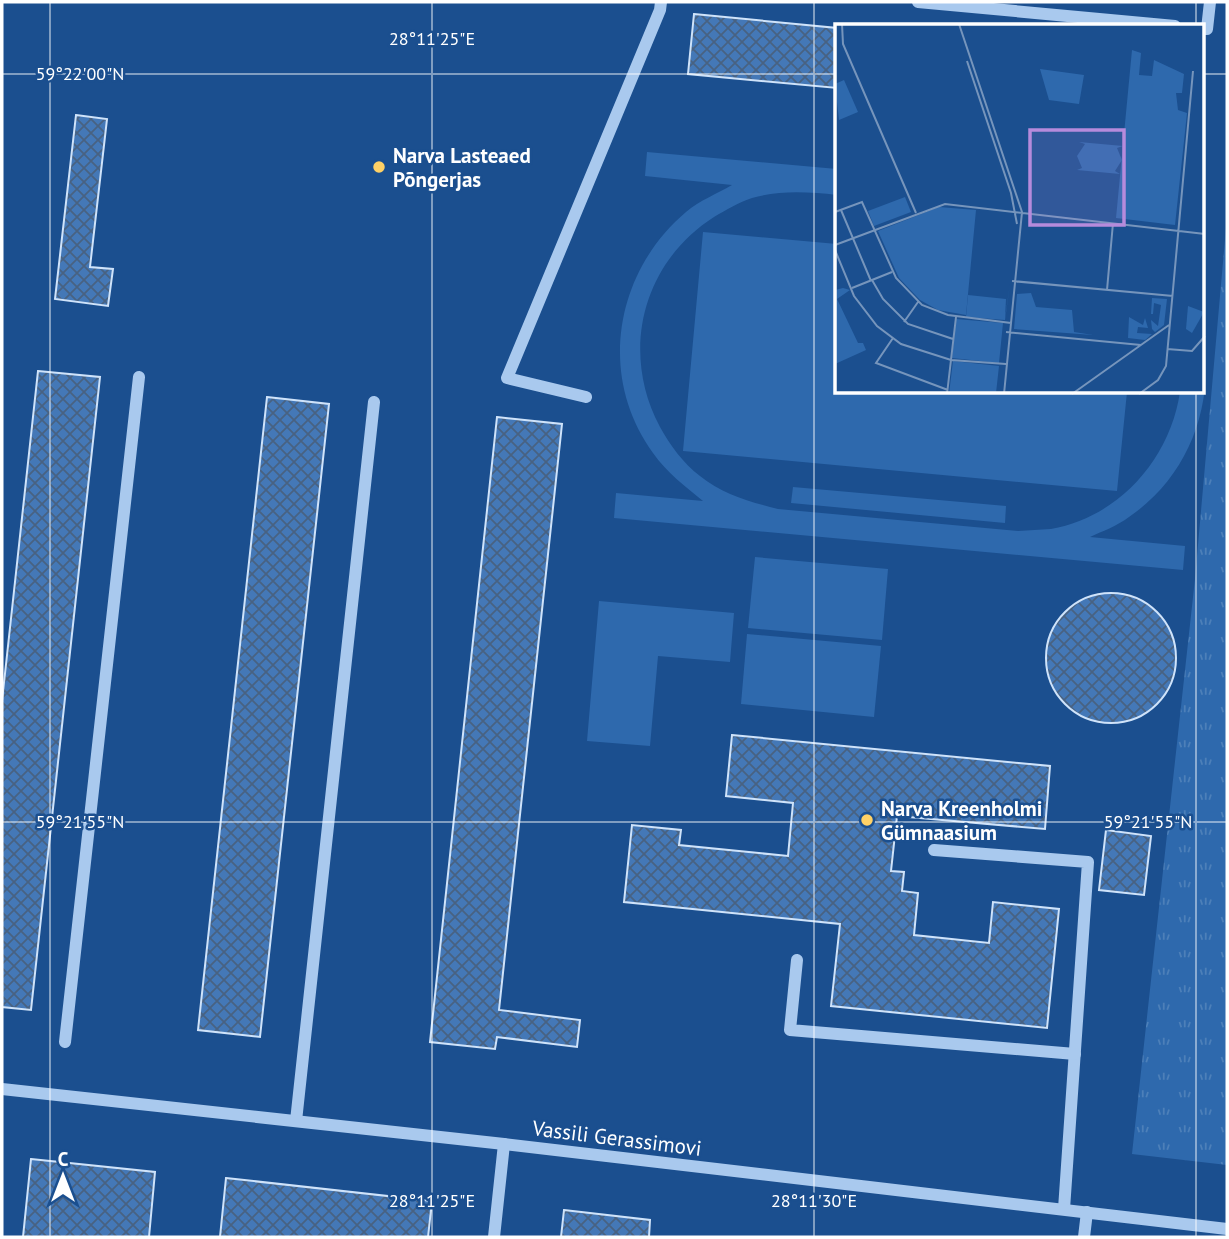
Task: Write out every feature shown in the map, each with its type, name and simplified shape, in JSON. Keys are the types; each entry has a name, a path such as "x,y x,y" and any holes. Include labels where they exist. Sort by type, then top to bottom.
{"street":[{"path":"586,397 507,378 660,10 661,2"},
{"path":"918,2 1154,24"},
{"path":"1204,29 1207,29 1210,2"},
{"path":"65,1042 139,377"},
{"path":"296,1121 374,402"},
{"path":"934,850 1088,862 1064,1209"},
{"path":"797,960 790,1030 1075,1054"},
{"name":"Vassili Gerassimovi","path":"2,1089 503,1144 1227,1229"},
{"path":"494,1237 503,1144"},
{"path":"1084,1237 1087,1212"}],"green space":[{"path":"647,152 835,169 835,195 794,192 763,195 742,202 714,217 689,236 670,259 655,284 645,311 641,369 648,398 660,427 683,460 700,476 727,493 778,509 1018,531 1051,529 1098,512 1119,498 1153,462 1174,417 1180,394 1204,394 1193,438 1182,461 1167,482 1150,501 1124,520 1090,537 1185,546 1183,570 614,518 616,493 703,501 658,460 635,423 625,391 620,359 622,326 630,294 643,264 662,236 691,208 732,185 645,176"},
{"path":"1227,217 1227,1165 1132,1154 1195,579"},
{"path":"703,232 835,244 835,394 1127,394 1117,491 683,451"},
{"path":"1204,346 1206,363 1204,394"},
{"path":"793,487 1006,506 1005,523 791,503"},
{"path":"755,557 888,569 882,640 748,628"},
{"path":"599,601 734,613 730,662 658,656 650,746 587,741"},
{"path":"747,634 881,646 874,717 741,704"}],"building":[{"path":"694,14 835,28 835,88 688,74"},
{"path":"76,115 107,119 90,267 113,269 108,306 55,299"},
{"path":"38,371 100,377 31,1010 2,1007 2,701"},
{"path":"267,397 329,404 260,1037 198,1030"},
{"path":"497,417 562,424 499,1010 580,1020 577,1047 497,1037 495,1049 430,1042"},
{"path":"1111,593 1136,598 1157,612 1171,633 1176,658 1171,683 1157,704 1136,718 1111,723 1086,718 1065,704 1051,683 1046,658 1051,633 1065,612 1086,598"},
{"path":"732,735 1050,766 1045,829 897,816 891,871 904,872 902,891 918,893 914,935 989,943 993,902 1059,909 1047,1028 831,1006 840,924 624,902 632,825 681,830 679,845 788,856 793,803 726,796"},
{"path":"1106,830 1151,836 1144,895 1099,890"},
{"path":"31,1159 155,1172 149,1237 23,1237"},
{"path":"226,1178 432,1201 428,1237 220,1237"},
{"path":"564,1210 650,1220 649,1237 561,1237"}],"place":[{"name":"Narva Lasteaed Põngerjas","path":"379,167"},
{"name":"Narva Kreenholmi Gümnaasium","path":"867,820"}]}
